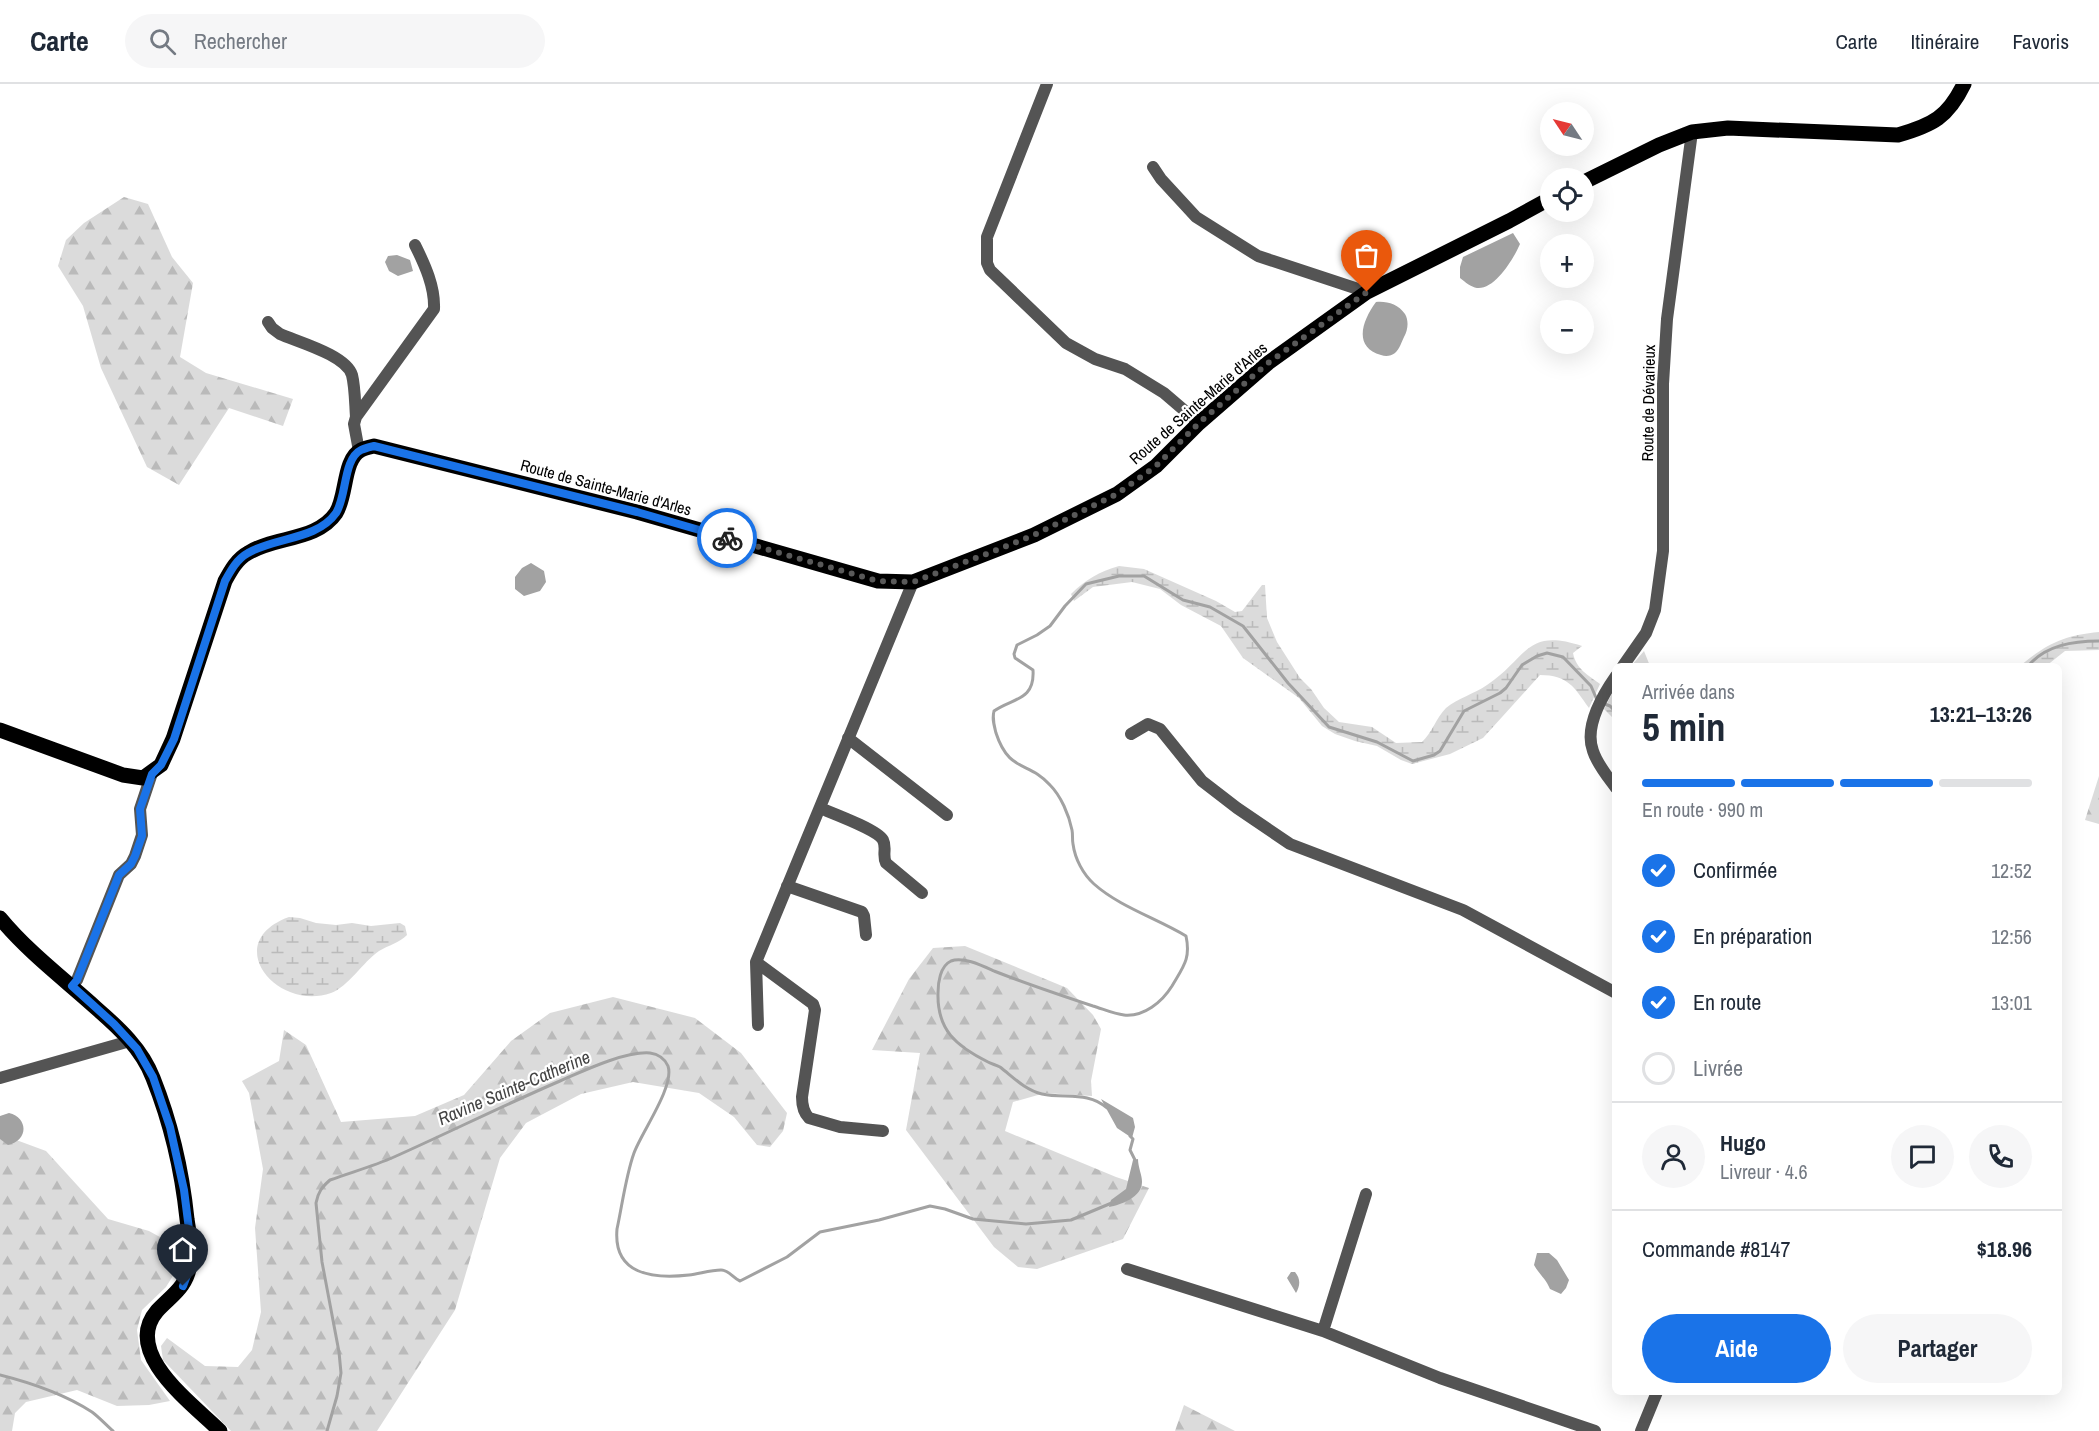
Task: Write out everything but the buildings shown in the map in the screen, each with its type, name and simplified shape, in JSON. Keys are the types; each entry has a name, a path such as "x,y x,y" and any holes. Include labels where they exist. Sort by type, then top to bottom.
{"main road":[{"path":"1594,177 1659,145 1692,132 1728,128 1898,135 1920,129 1942,117 1958,98 1964,84"},
{"name":"Route de Sainte-Marie d'Arles","path":"359,451 374,446 637,512 878,581 913,582 1034,535 1117,494 1156,466 1199,423 1268,363 1367,292 1540,204"},
{"path":"0,730 123,775 143,778 152,774 161,765 174,739 225,581 236,563 248,552 322,527 335,514 343,498 349,467 359,451"},
{"path":"0,918 16,937 114,1024 146,1061 153,1077 170,1127 184,1190 191,1261 187,1277 178,1292 151,1320 148,1328 148,1347 156,1364 172,1386 220,1431"}],"street":[{"path":"1047,84 987,237 987,262 990,270 1066,343 1095,359 1125,369 1164,393 1199,423"},
{"name":"Route de Dévarieux","path":"1625,663 1646,633 1655,610 1662,563 1663,384 1667,319 1692,132"},
{"path":"1153,166 1161,179 1196,217 1258,256 1367,292"},
{"path":"359,451 354,424 356,417 414,340 434,309 435,299 431,283 415,245"},
{"path":"268,322 280,334 334,357 348,367 352,374 356,417"},
{"path":"758,1025 756,962 913,582"},
{"path":"1612,682 1606,690 1590,729 1593,751 1612,782"},
{"path":"1131,734 1148,724 1161,729 1202,780 1237,808 1290,844 1463,910 1612,991"},
{"path":"848,738 947,815"},
{"path":"72,986 77,980 119,875 131,864 135,856 142,836 140,809 152,774"},
{"path":"819,808 879,834 885,845 886,863 922,892"},
{"path":"787,886 862,912 866,935"},
{"path":"756,962 813,1004 815,1010 802,1097 805,1114 809,1118 840,1126 883,1131"},
{"path":"0,1078 130,1041"},
{"path":"1323,1331 1366,1194"},
{"path":"1127,1269 1323,1331 1440,1378 1595,1431"},
{"path":"1641,1431 1656,1395"}],"green space":[{"path":"124,197 148,204 172,257 193,283 180,357 206,373 293,399 283,426 229,408 179,485 147,467 101,368 83,306 58,266 66,240 84,223"},
{"path":"1119,566 1144,569 1216,601 1235,612 1242,611 1262,585 1265,585 1267,618 1277,642 1300,678 1324,708 1339,722 1372,727 1396,743 1422,742 1446,708 1487,685 1537,643 1549,640 1582,646 1573,653 1575,659 1583,671 1600,684 1589,708 1574,688 1564,680 1540,675 1483,738 1450,754 1412,764 1377,746 1335,734 1322,726 1299,698 1243,658 1221,626 1181,605 1160,589 1132,582 1093,587 1074,601 1071,594 1082,584"},
{"path":"2099,632 2099,650 2065,651 2050,663 2024,663 2047,646 2076,635"},
{"path":"1644,651 1649,663 1634,663"},
{"path":"1612,694 1612,717 1604,709"},
{"path":"2099,776 2099,824 2085,820"},
{"path":"289,917 336,925 352,923 371,926 400,923 405,926 407,935 379,951 337,990 311,996 292,993 275,984 264,972 257,957 259,942 269,928"},
{"path":"965,946 1067,988 1093,1015 1101,1029 1091,1081 1092,1096 1045,1093 1013,1102 1005,1131 1116,1177 1149,1188 1123,1239 1037,1269 1018,1267 994,1247 906,1130 920,1053 872,1050 909,979 933,948"},
{"path":"613,997 695,1018 741,1053 787,1113 783,1131 770,1147 757,1145 734,1117 699,1093 633,1082 581,1094 526,1123 500,1158 455,1310 377,1431 231,1431 163,1360 161,1346 167,1338 205,1366 238,1367 252,1350 261,1312 255,1228 263,1169 249,1093 242,1081 279,1061 284,1030 306,1045 341,1122 415,1116 464,1095 511,1041 550,1013"},
{"path":"0,1134 46,1151 108,1219 149,1231 178,1247 179,1266 166,1287 142,1310 137,1330 141,1360 170,1401 149,1405 117,1406 77,1390 26,1402 15,1413 12,1431 0,1431"},
{"path":"1184,1405 1235,1431 1175,1431"}],"shaded area":[{"path":"1513,233 1520,244 1509,265 1497,279 1484,287 1477,288 1460,278 1463,257"},
{"path":"397,255 410,260 413,271 398,276 389,271 385,262 388,256"},
{"path":"1376,302 1396,306 1405,314 1407,320 1408,326 1400,345 1396,352 1387,356 1372,351 1363,340 1364,325"},
{"path":"531,563 544,571 546,582 540,591 524,596 515,589 515,577 522,568"},
{"path":"1101,1099 1133,1118 1135,1127 1132,1138 1117,1128"},
{"path":"9,1113 20,1120 24,1129 15,1143 8,1145 0,1139 0,1116"},
{"path":"1138,1159 1142,1182 1139,1192 1125,1202 1109,1207 1111,1200 1126,1189 1133,1160"},
{"path":"1537,1253 1549,1253 1557,1260 1569,1280 1561,1294 1550,1289 1534,1265"},
{"path":"1291,1272 1295,1272 1299,1280 1296,1293 1287,1278"}],"waterway":[{"name":"Ravine Sainte-Catherine","path":"1107,1108 1084,1097 1042,1094 1030,1090 1000,1067 967,1050 945,1027 941,1017 938,993 939,980 944,967 951,961 961,960 973,962 1031,985 1108,1011 1131,1015 1145,1011 1163,998 1185,963 1186,936 1115,899 1086,876 1076,855 1071,824 1058,795 1035,772 1013,761 1001,746 996,733 994,711 1021,697 1030,688 1033,680 1033,670 1015,658 1017,645 1050,626 1086,584 1119,576 1144,576 1183,600 1210,607 1243,626 1288,683 1329,727 1377,742 1413,761 1440,751 1464,711 1500,693 1522,665 1537,656 1547,653 1563,657 1591,686 1597,700"},
{"name":"Ravine Sainte-Catherine","path":"2031,663 2043,653 2060,646 2099,641"},
{"name":"Ravine Sainte-Catherine","path":"1602,703 1612,708"},
{"name":"Ravine Sainte-Catherine","path":"327,1431 341,1373 322,1262 316,1203 323,1187 330,1180 386,1160 539,1090 617,1058 640,1053 656,1054 665,1061 669,1075 662,1097 631,1162 617,1229 617,1244 622,1256 638,1271 675,1276 721,1270 740,1281 787,1257 820,1232 879,1220 930,1206 973,1219 1026,1224 1071,1220 1114,1202"},
{"name":"Ravine Sainte-Catherine","path":"1130,1136 1133,1139 1130,1150 1136,1162"},
{"name":"Ravine Sainte-Catherine","path":"0,1375 59,1394 92,1412 113,1431"}],"way so far":[{"path":"727,538 878,581 913,582 994,551 1034,535 1117,494 1156,466 1199,423 1268,363 1367,292"}],"route":[{"path":"183,1286 191,1261 184,1190 170,1127 153,1077 146,1061 137,1049 114,1024 72,986 77,980 119,875 131,864 135,856 142,836 140,809 152,774 161,765 174,739 225,581 236,563 248,552 322,527 335,514 343,498 349,467 354,457 359,451 374,446 637,512 727,538"}]}
